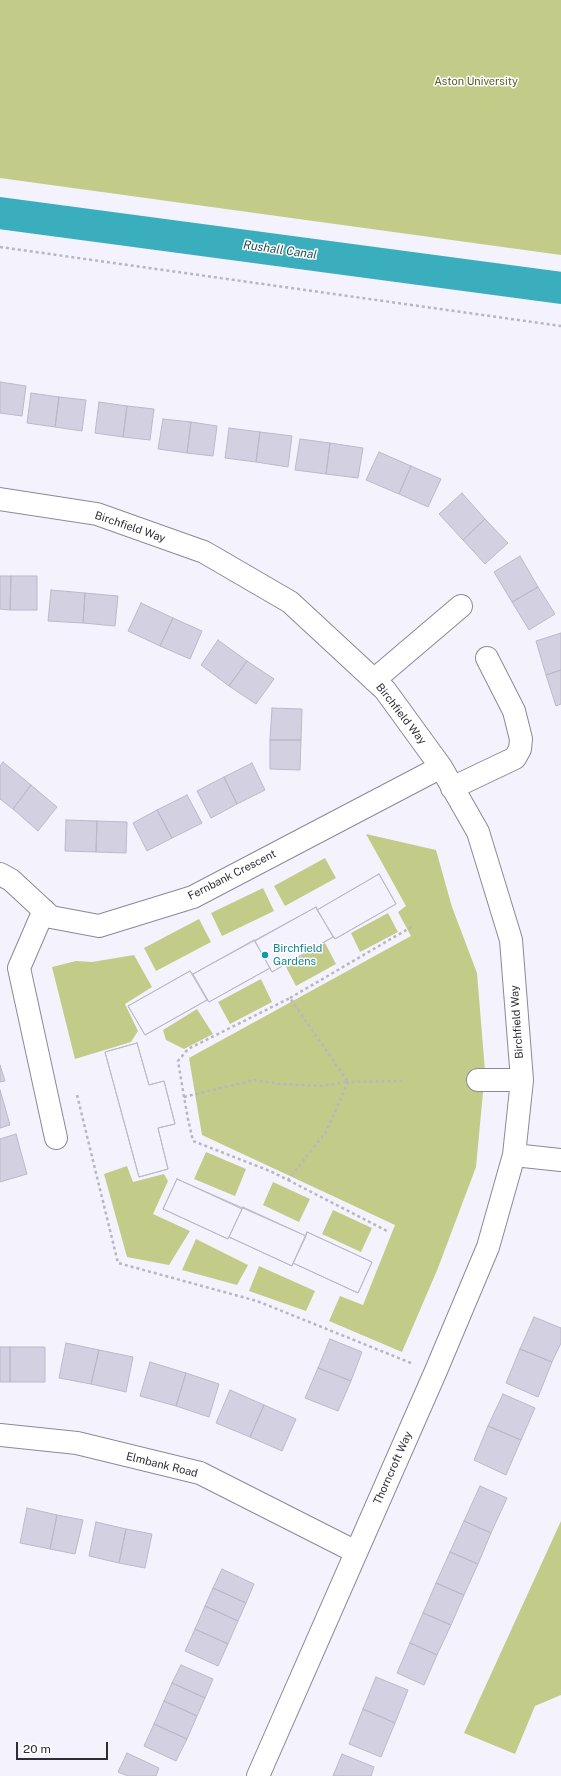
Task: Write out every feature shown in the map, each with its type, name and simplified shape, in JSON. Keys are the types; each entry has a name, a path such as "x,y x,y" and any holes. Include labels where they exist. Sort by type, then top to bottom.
{"street":[{"name":"Birchfield Way","path":"0,499 97,514 204,552 290,602 385,690 441,767 478,832 511,940 522,1080 514,1155"},
{"path":"374,680 461,606"},
{"path":"452,788 515,758 520,749 521,739 514,711 487,658"},
{"name":"Fernbank Crescent","path":"0,874 11,880 51,917 99,926 193,897 441,767"},
{"path":"44,910 19,968 56,1138"},
{"path":"478,1080 522,1080"},
{"path":"514,1155 561,1160"},
{"name":"Thorncroft Way","path":"258,1776 435,1373 488,1247 514,1155"},
{"name":"Elmbank Road","path":"0,1434 77,1443 200,1474 356,1552"}],"path":[{"path":"0,247 561,326"},
{"path":"387,1231 270,1171 193,1141 178,1061 188,1049 290,998 413,926"},
{"path":"290,998 348,1082"},
{"path":"184,1097 254,1080 280,1084 321,1086 348,1082 405,1081"},
{"path":"288,1180 326,1132 348,1082"},
{"path":"76,1094 118,1263 257,1301 435,1373"}],"green space":[{"name":"Aston University","path":"0,0 561,0 561,255 0,178"},
{"path":"366,834 436,850 452,907 477,973 485,1071 476,1167 438,1268 402,1352 329,1321 340,1296 363,1305 395,1225 202,1135 189,1058 411,936 398,912 406,906"},
{"path":"325,858 336,878 285,906 274,886"},
{"path":"263,888 274,911 222,936 211,913"},
{"path":"388,913 398,932 360,952 351,933"},
{"path":"199,919 211,942 156,971 144,948"},
{"path":"325,943 336,964 296,986 285,965"},
{"path":"134,955 152,987 125,1004 138,1031 131,1042 75,1059 52,967 76,961 92,962"},
{"path":"261,979 272,1002 230,1024 218,1002"},
{"path":"197,1009 213,1034 184,1049 166,1040 163,1030"},
{"path":"206,1152 246,1169 235,1196 194,1179"},
{"path":"127,1166 133,1182 164,1174 168,1181 153,1214 190,1231 169,1265 127,1257 104,1174"},
{"path":"273,1182 310,1199 299,1222 263,1205"},
{"path":"333,1210 372,1228 361,1252 322,1234"},
{"path":"196,1239 248,1265 237,1285 182,1270"},
{"path":"259,1266 315,1291 306,1311 249,1291"},
{"path":"561,1521 561,1695 535,1706 515,1754 464,1733"}],"building":[{"path":"0,382 26,386 22,416 0,413"},
{"path":"31,393 59,397 55,427 27,423"},
{"path":"59,397 86,400 82,431 55,427"},
{"path":"99,402 127,406 123,437 95,433"},
{"path":"127,406 154,409 150,440 123,437"},
{"path":"163,419 191,422 187,453 158,449"},
{"path":"191,422 217,426 213,456 187,453"},
{"path":"229,428 260,432 256,462 225,458"},
{"path":"260,432 292,436 288,467 256,462"},
{"path":"300,439 330,443 326,474 295,470"},
{"path":"330,443 363,448 358,478 326,474"},
{"path":"379,452 411,466 399,494 366,480"},
{"path":"411,466 441,479 428,507 399,494"},
{"path":"462,493 485,519 463,540 439,514"},
{"path":"485,519 508,543 485,564 463,540"},
{"path":"520,556 538,587 512,602 494,572"},
{"path":"0,576 11,576 10,610 0,609"},
{"path":"11,576 37,576 37,610 10,610"},
{"path":"538,587 555,614 529,630 512,602"},
{"path":"51,590 85,593 83,623 48,621"},
{"path":"85,593 118,596 115,626 83,623"},
{"path":"141,603 173,618 160,646 128,631"},
{"path":"173,618 202,631 190,659 160,646"},
{"path":"561,633 561,670 546,675 536,641"},
{"path":"218,640 247,661 229,686 201,665"},
{"path":"247,661 274,679 256,704 229,686"},
{"path":"561,670 561,704 556,706 546,675"},
{"path":"272,708 302,709 301,740 270,740"},
{"path":"270,740 301,740 300,770 270,769"},
{"path":"3,762 31,785 13,809 0,799 0,766"},
{"path":"252,763 265,790 237,804 224,777"},
{"path":"224,777 237,804 211,818 197,791"},
{"path":"31,785 57,807 38,831 13,809"},
{"path":"187,795 202,823 172,838 157,810"},
{"path":"157,810 172,838 147,851 133,823"},
{"path":"66,820 97,821 96,852 65,851"},
{"path":"97,821 127,822 126,853 96,852"},
{"name":"Birchfield Gardens","path":"379,874 396,904 335,939 333,937 272,972 270,968 209,1002 207,1000 145,1035 128,1006 190,971 193,974 316,907 317,910"},
{"path":"379,874 396,904 335,939 317,910"},
{"path":"316,907 333,937 272,972 255,941"},
{"path":"254,940 270,968 209,1002 193,974"},
{"path":"190,971 207,1000 145,1035 128,1006"},
{"path":"137,1043 149,1085 164,1081 175,1124 158,1128 168,1169 139,1177 105,1052"},
{"path":"137,1043 149,1085 164,1081 175,1124 158,1128 168,1169 139,1177 105,1052"},
{"path":"0,1065 5,1081 0,1082"},
{"path":"0,1090 10,1125 0,1128"},
{"path":"16,1134 27,1174 0,1182 0,1139"},
{"path":"177,1179 306,1236 307,1232 372,1262 358,1293 293,1263 292,1266 229,1237 228,1239 163,1209"},
{"path":"177,1179 242,1209 228,1239 163,1209"},
{"path":"243,1207 306,1236 292,1266 229,1237"},
{"path":"307,1232 372,1262 358,1293 293,1263"},
{"path":"534,1317 561,1328 561,1343 552,1362 520,1349"},
{"path":"330,1339 362,1352 351,1381 318,1368"},
{"path":"66,1343 99,1350 91,1384 59,1378"},
{"path":"0,1347 10,1347 10,1382 0,1382"},
{"path":"10,1347 45,1347 45,1382 10,1382"},
{"path":"520,1349 552,1362 538,1397 506,1383"},
{"path":"99,1350 133,1357 126,1392 91,1384"},
{"path":"150,1362 186,1373 176,1406 140,1396"},
{"path":"318,1368 351,1381 338,1411 305,1398"},
{"path":"186,1373 219,1384 209,1417 176,1406"},
{"path":"230,1390 264,1405 250,1437 216,1423"},
{"path":"503,1394 535,1408 521,1440 488,1426"},
{"path":"264,1405 296,1419 282,1451 250,1437"},
{"path":"488,1426 521,1440 506,1475 474,1460"},
{"path":"480,1486 507,1498 491,1533 464,1521"},
{"path":"27,1508 57,1515 50,1549 20,1543"},
{"path":"57,1515 83,1520 75,1554 50,1549"},
{"path":"464,1521 491,1533 478,1564 450,1552"},
{"path":"96,1522 126,1529 119,1563 89,1556"},
{"path":"126,1529 152,1534 145,1568 119,1563"},
{"path":"450,1552 478,1564 464,1595 436,1583"},
{"path":"222,1569 254,1584 246,1603 213,1588"},
{"path":"436,1583 464,1595 451,1625 423,1613"},
{"path":"213,1588 246,1603 238,1621 205,1606"},
{"path":"205,1606 238,1621 228,1644 195,1629"},
{"path":"423,1613 451,1625 437,1655 410,1643"},
{"path":"195,1629 228,1644 218,1666 185,1651"},
{"path":"410,1643 437,1655 424,1685 397,1673"},
{"path":"181,1665 213,1679 205,1698 172,1683"},
{"path":"376,1677 408,1690 395,1723 363,1709"},
{"path":"172,1683 205,1698 197,1716 164,1701"},
{"path":"164,1701 197,1716 187,1739 154,1724"},
{"path":"363,1709 395,1723 381,1757 349,1744"},
{"path":"154,1724 187,1739 176,1761 144,1746"},
{"path":"127,1753 159,1768 156,1776 128,1776 118,1772"},
{"path":"342,1754 374,1767 371,1776 333,1776"}],"waterway":[{"name":"Rushall Canal","path":"0,213 561,288"}],"place":[{"name":"Birchfield Gardens","path":"265,955"}]}
